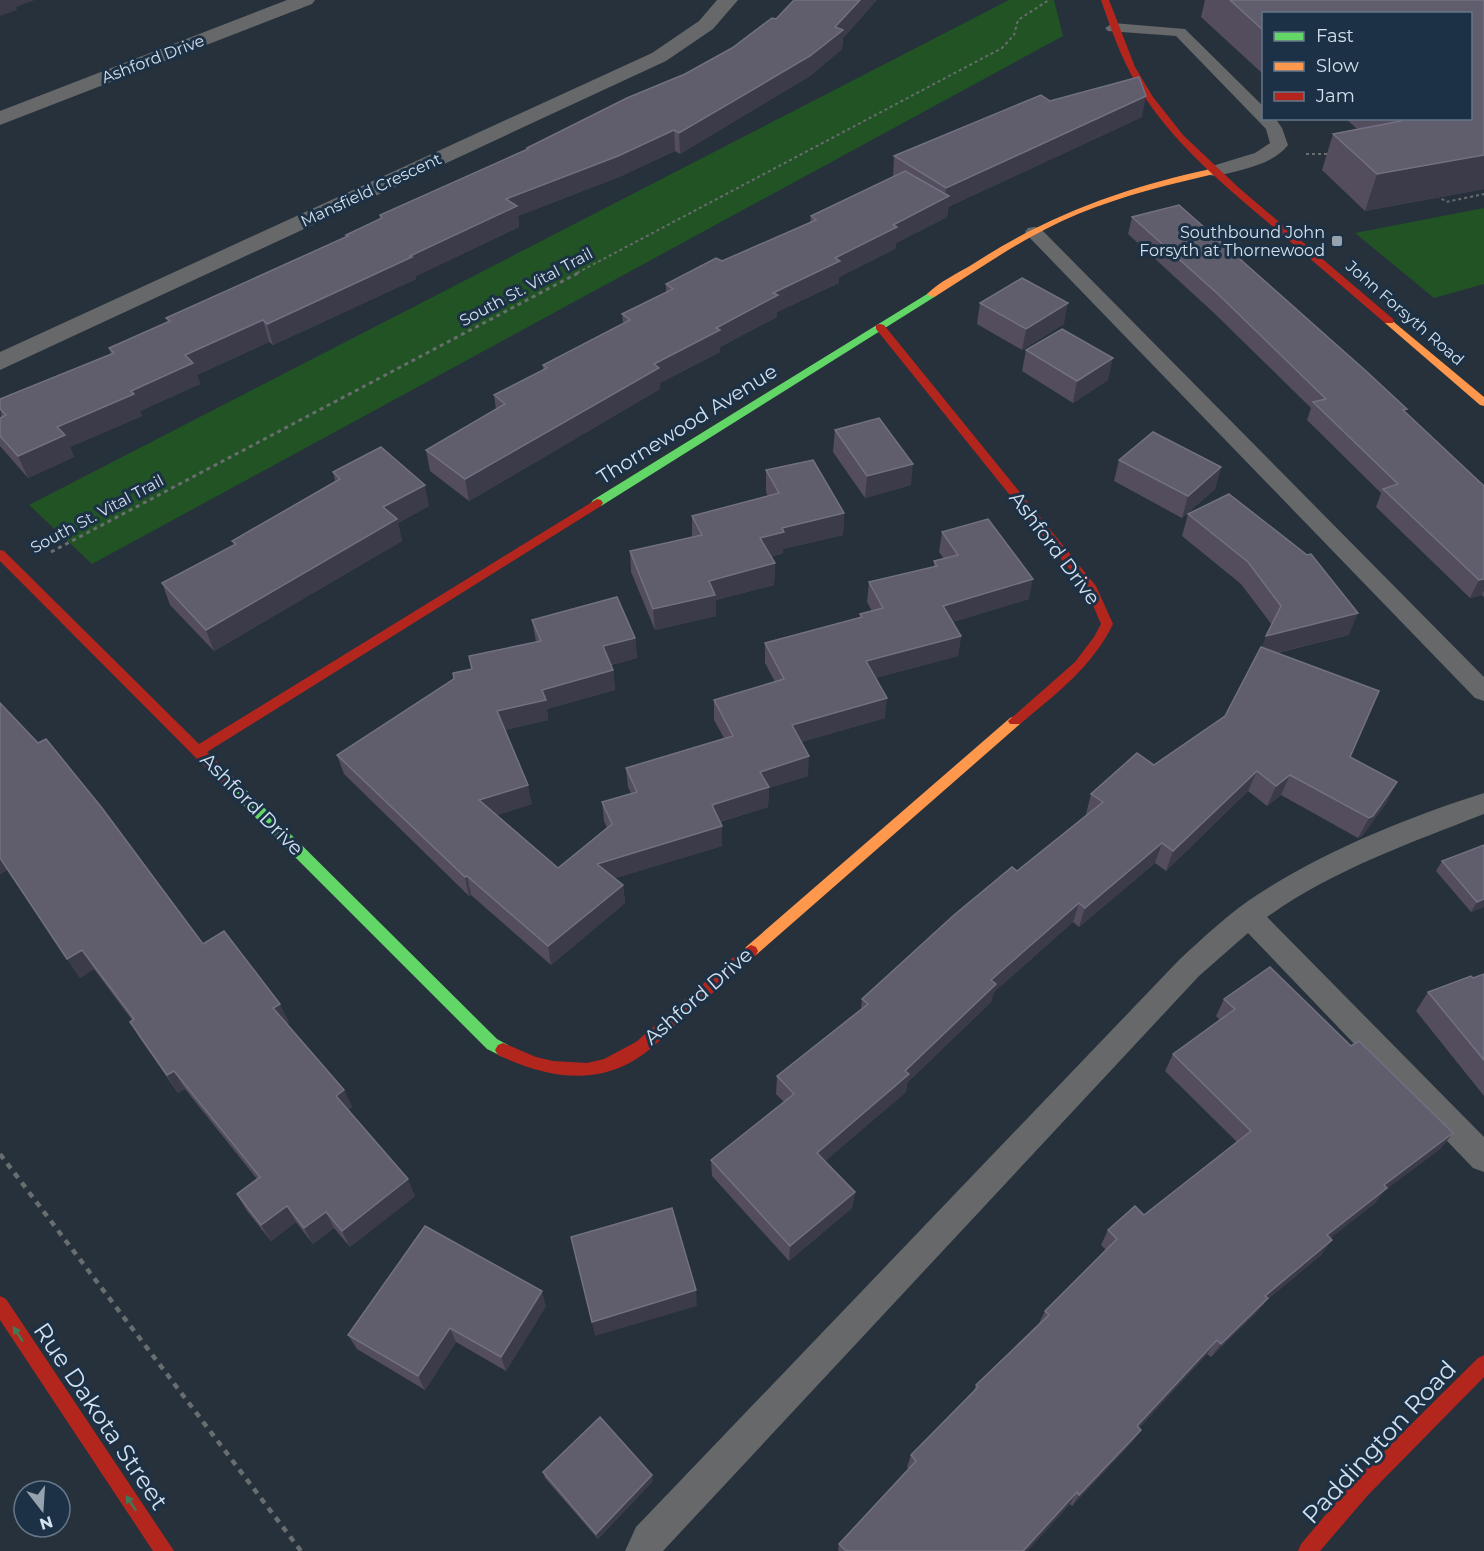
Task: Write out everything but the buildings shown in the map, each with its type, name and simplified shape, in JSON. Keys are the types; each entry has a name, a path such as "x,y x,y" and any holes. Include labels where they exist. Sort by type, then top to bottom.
{"street":[{"name":"Ashford Drive","path":"0,118 305,0"},
{"name":"Mansfield Crescent","path":"0,362 659,57 706,25 728,0"},
{"name":"John Forsyth Road","path":"1105,0 1113,28 1138,82 1152,105 1215,171 1484,403"},
{"name":"Thornewood Avenue","path":"199,750 1034,232 1068,214 1107,198 1168,180 1215,171"},
{"name":"Ashford Drive","path":"0,554 492,1044 518,1060 544,1068 569,1072 605,1066 636,1051 1084,660 1100,641 1107,624 1092,590 880,327"},
{"name":"Rue Dakota Street","path":"0,1305 164,1551"},
{"name":"Paddington Road","path":"1308,1551 1361,1488 1484,1364"}],"lane":[{"path":"1113,28 1180,32 1262,116"},
{"path":"1215,171 1261,157 1279,146 1274,128 1266,120"},
{"path":"1034,232 1484,692"},
{"path":"643,1551 649,1540 1189,968 1249,916 1275,897 1368,848 1484,803"},
{"path":"1249,916 1484,1158"}],"path":[{"name":"South St. Vital Trail","path":"16,570 1002,48 1014,35 1018,20 1049,0"},
{"path":"1298,153 1339,154"},
{"path":"1437,195 1446,202 1484,194"},
{"path":"0,1154 301,1551"}],"green space":[{"path":"1009,0 1054,0 1063,36 92,564 29,505"},
{"path":"1484,208 1484,284 1434,298 1355,233"}],"traffic: fast":[{"path":"597,503 932,294"},
{"path":"227,780 492,1044 503,1050"}],"traffic: slow":[{"path":"932,294 1017,241 1074,212 1143,188 1215,171"},
{"path":"1389,321 1484,403"},
{"path":"751,951 1015,721"}],"traffic: jam":[{"path":"1105,0 1131,67 1149,97 1180,137 1235,190 1389,321"},
{"path":"880,327 1092,589 1107,624 1100,639 1079,665 1015,721"},
{"path":"199,750 597,503"},
{"path":"0,554 227,780"},
{"path":"503,1050 536,1064 570,1070 587,1070 621,1060 647,1043 751,951"},
{"path":"0,1305 164,1551"},
{"path":"1308,1551 1361,1488 1484,1364"}],"place":[{"name":"Southbound John Forsyth at Thornewood","path":"1337,241"}]}
